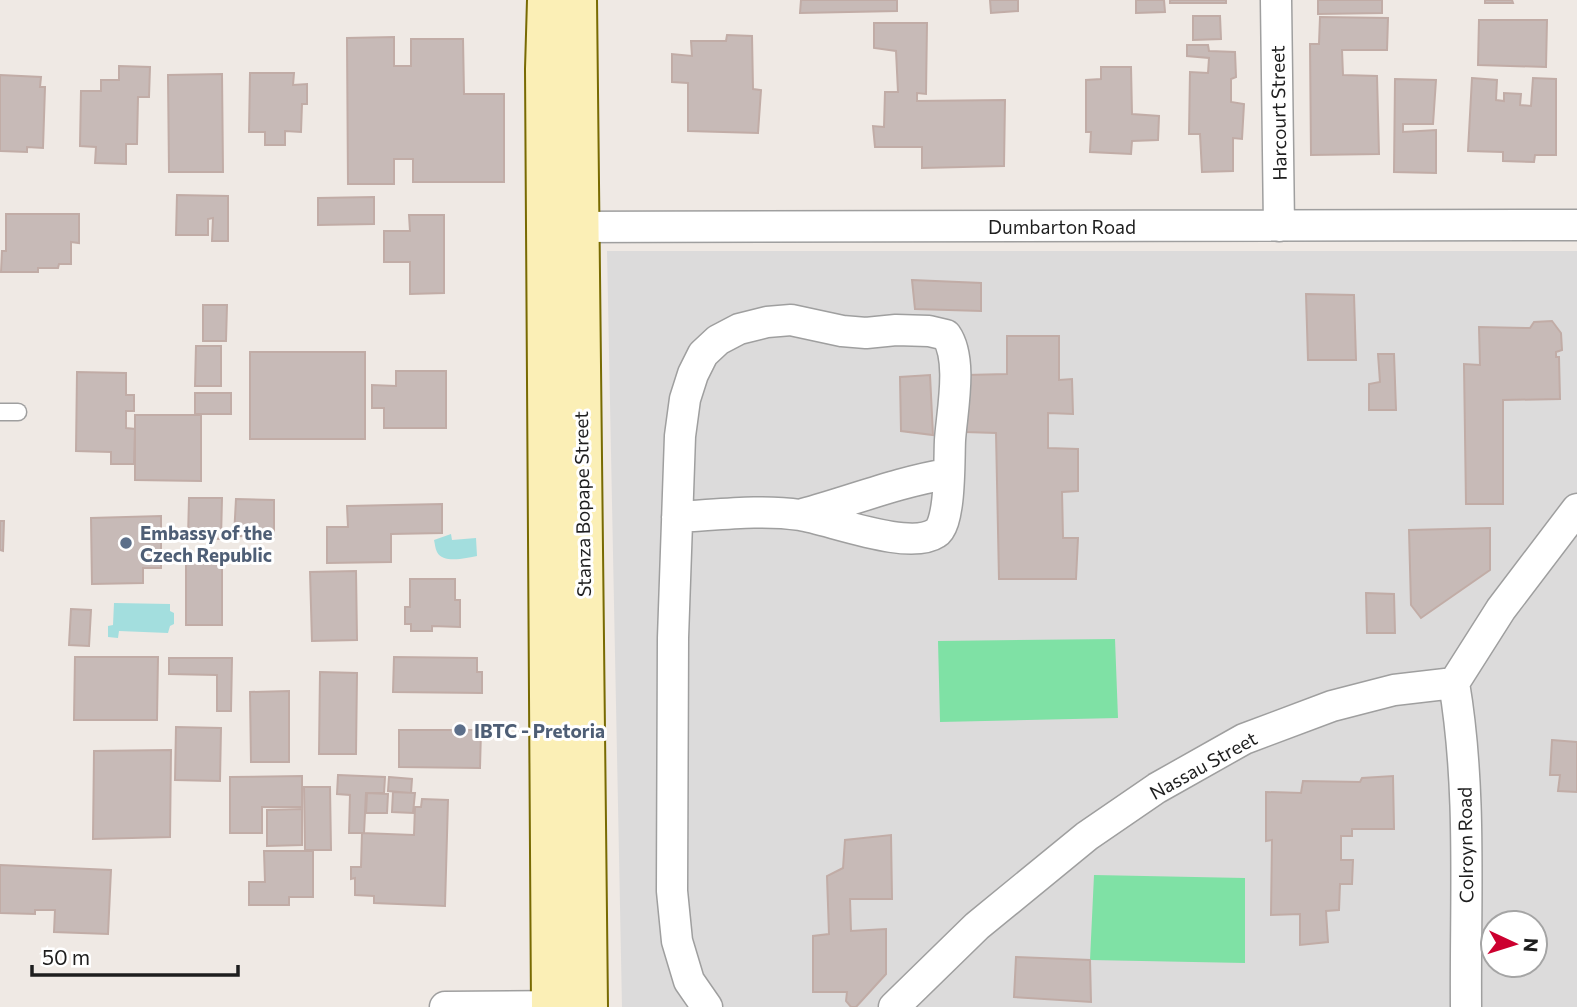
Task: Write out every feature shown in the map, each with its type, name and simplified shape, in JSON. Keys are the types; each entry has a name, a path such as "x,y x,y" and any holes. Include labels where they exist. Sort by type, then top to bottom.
{"main road":[{"name":"Stanza Bopape Street","path":"547,0 545,69 562,227 587,856 569,1007"},
{"name":"Stanza Bopape Street","path":"562,227 577,0"}],"street":[{"name":"Harcourt Street","path":"1276,0 1279,226"},
{"name":"Dumbarton Road","path":"562,227 1577,225"},
{"path":"677,517 799,515 888,536 924,537 937,533 948,509 947,474 955,365 954,346 947,335 929,331 896,330 866,333 842,331 791,320 767,322 738,329 718,340 704,354 692,374 685,399 680,436 677,517 673,638 672,891 677,941 685,968 689,981 707,1007"},
{"path":"799,515 920,478 947,474"},
{"path":"1454,683 1501,609 1577,509"},
{"name":"Nassau Street","path":"894,1007 977,926 1087,836 1157,788 1244,740 1332,706 1394,690 1454,683"},
{"name":"Colroyn Road","path":"1454,683 1463,756 1466,1007"},
{"path":"445,1007 569,1007"}],"lane":[{"path":"0,412 18,412"}],"shaded area":[{"path":"607,251 1577,251 1577,1007 622,1007"}],"green space":[{"path":"1115,639 1118,718 940,722 938,641"},
{"path":"1094,875 1245,878 1245,963 1090,960"}],"water":[{"path":"451,534 452,540 476,538 477,556 455,559 440,556 434,540"},
{"path":"114,603 170,604 170,611 174,613 174,624 170,626 168,633 119,631 118,638 108,637 108,626 113,625"}],"building":[{"path":"801,0 897,0 897,11 800,13"},
{"path":"990,0 1018,0 1018,11 991,13"},
{"path":"1136,0 1164,0 1165,12 1136,13"},
{"path":"1170,0 1226,0 1226,3 1170,3"},
{"path":"1318,0 1382,0 1382,13 1318,14"},
{"path":"1485,0 1512,0 1513,3 1485,3"},
{"path":"1193,16 1220,16 1221,39 1193,40"},
{"path":"1320,17 1388,18 1387,50 1342,50 1343,75 1377,76 1379,154 1311,155 1310,44 1319,44"},
{"path":"1479,20 1547,20 1546,67 1478,65"},
{"path":"874,23 927,23 926,94 917,93 917,101 1005,100 1004,166 922,168 922,147 875,147 873,126 884,127 885,92 898,92 896,51 874,48"},
{"path":"727,35 752,36 753,89 761,90 758,133 688,131 688,83 672,82 672,54 692,56 691,41 726,41"},
{"path":"394,37 394,66 411,66 411,39 463,39 464,94 504,94 504,182 413,182 413,159 394,159 394,184 348,184 347,38"},
{"path":"1187,45 1208,45 1209,51 1235,52 1236,77 1231,79 1231,102 1244,104 1242,139 1233,138 1233,171 1202,172 1200,134 1189,134 1190,72 1208,73 1209,58 1187,56"},
{"path":"119,66 150,67 149,97 138,97 137,144 126,144 126,164 95,163 96,147 80,146 81,91 101,91 101,80 119,80"},
{"path":"1101,67 1131,67 1132,114 1159,116 1158,140 1132,141 1131,154 1090,152 1091,132 1086,132 1086,80 1101,79"},
{"path":"250,73 294,73 293,85 307,84 307,104 302,104 301,132 285,131 285,145 265,145 265,132 249,132"},
{"path":"222,74 223,172 169,172 168,75"},
{"path":"0,75 41,77 40,87 45,87 43,148 27,147 27,152 0,151"},
{"path":"1472,78 1497,80 1496,100 1504,101 1504,93 1521,94 1520,105 1531,106 1533,78 1556,79 1556,155 1535,155 1534,162 1503,161 1503,152 1468,151"},
{"path":"1395,79 1436,80 1433,124 1403,124 1403,132 1436,130 1436,173 1394,172"},
{"path":"177,195 228,196 228,241 212,241 213,218 208,219 208,235 176,235"},
{"path":"374,197 374,224 318,225 318,198"},
{"path":"6,214 79,214 79,243 71,242 71,264 59,264 58,268 38,268 38,272 1,272 2,251 6,251"},
{"path":"409,215 444,215 444,293 410,294 410,262 384,262 384,231 410,231"},
{"path":"912,280 981,283 981,311 915,309"},
{"path":"1306,294 1354,295 1356,360 1308,360"},
{"path":"203,305 227,305 226,341 203,341"},
{"path":"1552,321 1561,333 1562,350 1556,352 1556,357 1559,357 1560,399 1503,400 1503,504 1466,504 1464,364 1480,365 1479,327 1530,328 1534,322"},
{"path":"1007,336 1059,336 1059,380 1072,379 1073,414 1048,413 1048,448 1078,449 1078,491 1062,492 1063,538 1078,538 1076,579 999,579 996,433 966,432 967,375 1007,374"},
{"path":"196,346 221,346 221,386 195,386"},
{"path":"250,352 365,352 365,439 250,439"},
{"path":"1378,354 1394,354 1396,410 1369,410 1369,384 1380,382"},
{"path":"396,371 446,371 446,428 384,428 384,408 372,408 372,385 396,386"},
{"path":"77,372 126,373 126,395 134,395 134,411 126,411 126,428 135,429 134,464 111,464 111,452 76,451"},
{"path":"930,375 933,435 901,431 900,377"},
{"path":"195,393 231,393 231,414 195,414"},
{"path":"135,415 201,415 201,481 135,480"},
{"path":"189,498 222,498 221,539 188,538"},
{"path":"236,499 274,500 274,537 234,536"},
{"path":"442,504 442,533 391,534 391,562 327,563 327,527 348,527 347,506"},
{"name":"Embassy of the Czech Republic","path":"161,516 161,568 143,568 143,583 92,584 91,518"},
{"path":"0,521 4,521 3,551 0,550"},
{"path":"1490,528 1490,570 1421,618 1411,605 1409,530"},
{"path":"186,556 222,556 222,625 186,625"},
{"path":"356,571 357,640 312,641 310,572"},
{"path":"410,579 455,579 455,600 460,600 460,627 432,626 432,631 411,631 411,624 405,624 405,607 410,607"},
{"path":"1366,593 1394,594 1395,633 1367,633"},
{"path":"71,609 91,610 89,646 69,645"},
{"path":"75,657 158,657 157,720 74,720"},
{"path":"394,657 477,658 477,672 482,672 482,693 393,692"},
{"path":"169,658 232,658 231,711 217,711 217,675 169,674"},
{"path":"320,672 357,673 356,754 319,754"},
{"path":"289,691 289,762 251,762 250,692"},
{"path":"176,727 221,728 220,781 175,780"},
{"path":"399,730 481,730 480,768 399,767"},
{"path":"1552,740 1577,742 1577,792 1558,791 1560,775 1550,775"},
{"path":"171,750 170,837 93,839 94,751"},
{"path":"338,775 385,777 384,793 366,793 364,833 349,833 350,795 337,794"},
{"path":"302,776 302,807 262,807 262,833 230,833 230,777"},
{"path":"1393,776 1394,829 1352,829 1352,836 1341,836 1341,860 1353,860 1352,884 1340,884 1339,910 1326,911 1328,942 1300,945 1300,914 1271,915 1272,840 1266,841 1266,792 1301,793 1303,781 1360,782 1362,778"},
{"path":"389,777 412,779 411,793 388,791"},
{"path":"304,787 330,787 331,850 305,850"},
{"path":"393,792 415,793 413,813 392,812"},
{"path":"367,793 388,794 387,813 366,813"},
{"path":"422,799 448,800 445,906 374,903 374,896 355,895 355,878 351,879 351,867 361,867 362,833 414,835 415,807 421,807"},
{"path":"302,809 302,845 267,846 267,810"},
{"path":"891,835 892,899 850,899 851,931 886,929 886,974 856,1007 851,1007 846,1001 847,992 813,992 813,936 829,934 827,876 843,868 845,840"},
{"path":"264,851 313,851 313,897 289,897 289,905 249,905 249,882 265,882"},
{"path":"0,865 111,870 108,934 54,932 55,910 35,910 35,914 0,913"},
{"path":"1016,957 1090,960 1091,1002 1014,997"}],"place":[{"name":"Embassy of the Czech Republic","path":"126,543"},
{"name":"IBTC - Pretoria","path":"460,730"}]}
